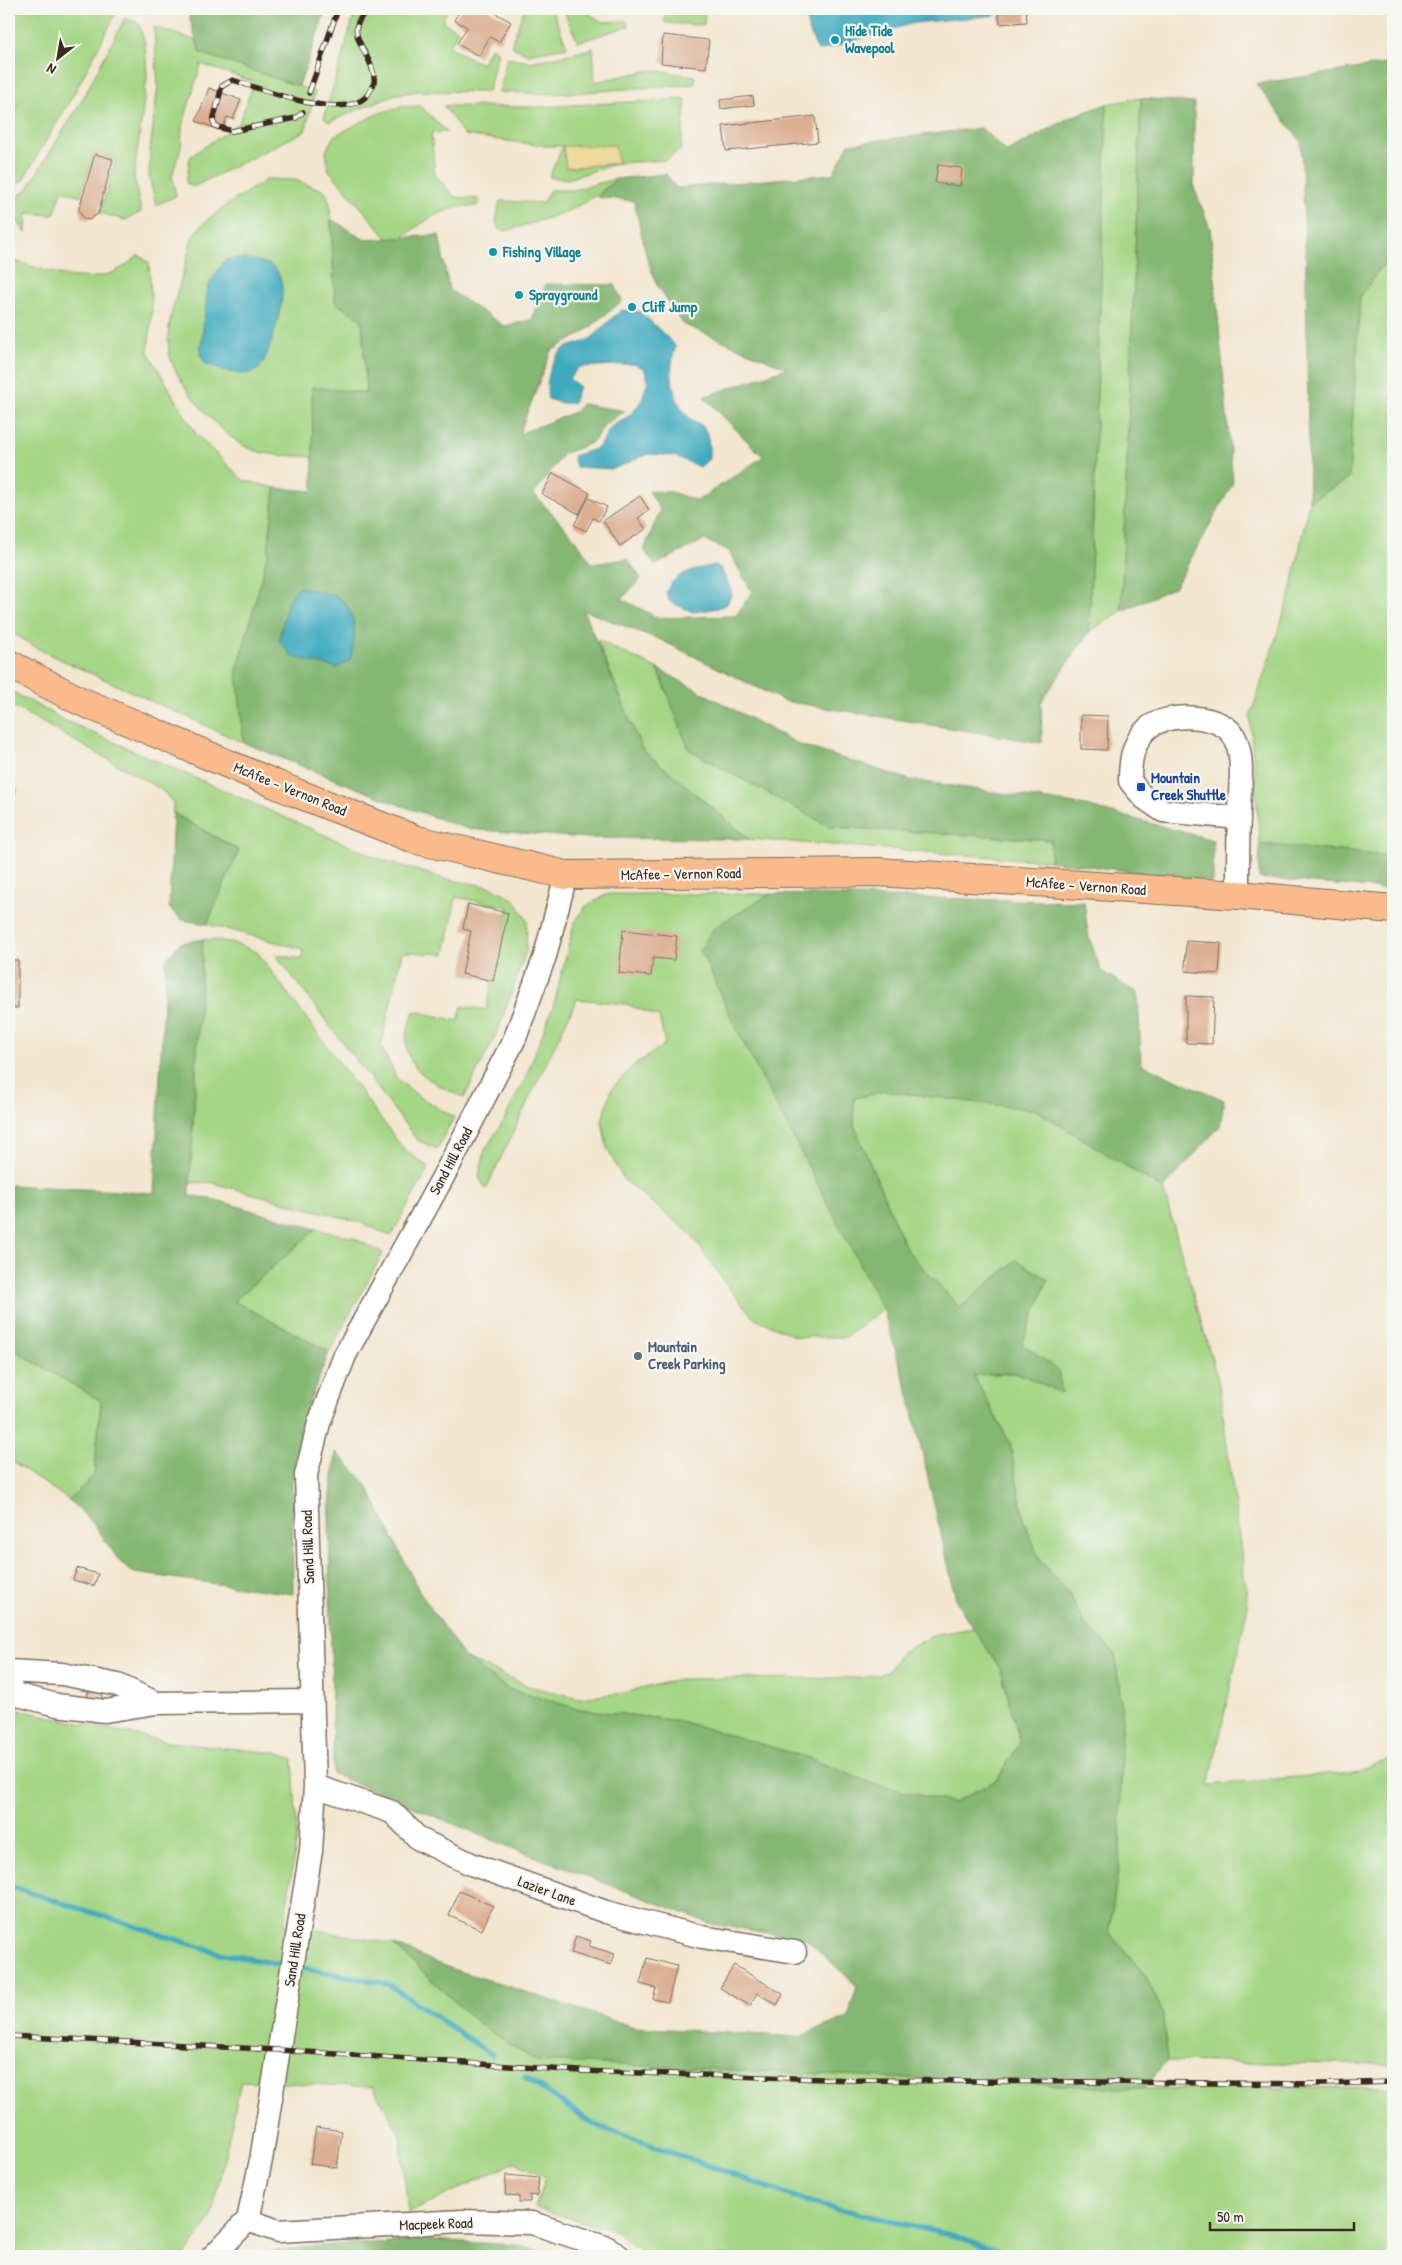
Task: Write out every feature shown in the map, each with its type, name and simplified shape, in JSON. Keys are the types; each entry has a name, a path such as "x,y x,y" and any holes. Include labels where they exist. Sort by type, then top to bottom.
{"main road":[{"name":"McAfee - Vernon Road","path":"9,664 78,700 294,792 417,840 566,875 877,872 1238,895 1393,909"}],"street":[{"path":"1238,895 1241,762 1236,738 1218,723 1194,717 1164,719 1148,728 1136,743 1130,760 1130,781 1144,798 1163,811 1239,818"},
{"name":"Sand Hill Road","path":"248,2220 295,1954 311,1851 316,1786 306,1475 319,1423 345,1355 450,1166 515,1038 545,956 566,875"},
{"path":"9,1671 62,1674 118,1685 156,1703"},
{"path":"9,1688 18,1695 57,1705 105,1711 156,1703 312,1701"},
{"name":"Lazier Lane","path":"316,1786 392,1812 419,1839 471,1864 606,1912 702,1937 795,1952"},
{"path":"213,2256 248,2220"},
{"name":"Macpeek Road","path":"248,2220 278,2231 462,2222 532,2224 608,2248 619,2256"}],"green space":[{"path":"9,9 118,9 76,90 23,180 9,190 9,142 17,106 9,90"},
{"path":"187,9 326,9 299,86 200,53"},
{"path":"356,9 448,9 442,21 458,31 449,47 481,64 491,47 498,52 488,92 418,91 393,95 329,122 324,118"},
{"path":"524,9 552,9 567,47 528,54 511,46"},
{"path":"563,9 582,9 602,22 626,21 629,26 578,42"},
{"path":"665,9 705,9 704,25 665,23"},
{"path":"125,18 139,24 145,44 147,77 134,176 141,212 125,220 100,213 116,159 95,152 80,196 62,190 54,215 27,213 26,233 13,215 9,204 28,188 82,100"},
{"path":"154,27 197,41 201,53 315,92 305,131 193,187 186,183 190,157 239,123 254,82 201,64 182,127 181,147 172,176 176,196 156,205 149,176 158,85"},
{"path":"593,48 595,82 651,70 695,76 695,84 555,94 499,92 507,58 530,62"},
{"path":"1393,63 1393,251 1360,296 1349,479 1309,501 1306,268 1301,141 1256,84"},
{"path":"1141,98 1121,611 1089,632 1107,104"},
{"path":"1141,98 1194,103 1194,188 1210,228 1233,483 1175,587 1121,611"},
{"path":"686,99 681,149 666,160 618,163 568,179 549,177 563,146 545,146 464,135 444,106 537,107"},
{"path":"1107,104 1089,632 1041,702 1042,743 784,701 661,640 583,610 642,749 749,839 586,838 468,829 394,803 244,743 237,672 268,553 275,488 313,491 312,387 366,393 362,320 335,302 331,219 365,240 439,235 449,290 504,326 532,320 546,284 615,285 622,301 583,333 551,351 519,434 577,411 581,404 625,411 605,424 593,442 563,454 534,494 576,540 592,564 627,559 641,578 622,599 658,618 736,616 752,592 728,550 704,540 655,565 644,550 660,510 649,491 671,492 697,501 763,457 704,397 787,368 683,324 657,285 647,258 634,201 597,197 616,179 666,174 676,188 833,174 849,144 981,128 1007,152 1071,117"},
{"path":"420,106 447,132 431,133 435,175 455,197 479,199 477,206 453,208 432,217 393,245 328,169 326,151 334,136 375,115 398,107"},
{"path":"268,179 295,180 325,191 330,204 335,302 362,319 366,393 312,387 313,457 262,452 246,447 235,440 211,419 188,391 172,363 169,351 170,319 193,236 216,213","holes":["205,363 258,370 239,374"]},
{"path":"616,179 590,199 551,217 506,231 499,229 496,222 500,201 542,203 550,190 573,190"},
{"path":"1393,251 1393,856 1260,844 1250,717 1291,592 1309,501 1349,479 1360,296"},
{"path":"139,255 149,263 152,312 148,352 196,434 243,480 275,488 268,553 237,672 244,743 42,651 9,631 9,259 64,275 93,277 107,275 120,269"},
{"path":"597,640 658,669 690,750 830,827 1051,840 1050,861 749,839 642,749"},
{"path":"658,669 800,745 911,780 1082,805 1213,840 1213,882 1050,861 1051,840 830,827 689,750"},
{"path":"9,690 64,720 377,858 445,879 492,887 515,900 527,920 526,951 499,1028 464,1098 424,1076 417,1068 407,1050 407,1031 414,1011 458,1021 462,1006 486,1010 509,907 456,897 445,954 402,952 381,1046 397,1079 421,1098 454,1117 437,1149 417,1140 276,955 302,959 303,949 207,924 239,850 173,813 173,802 159,788 9,704"},
{"path":"173,813 239,851 207,924 182,920 169,908"},
{"path":"1260,844 1393,856 1393,890 1259,878"},
{"path":"608,894 770,894 715,927 736,1028 883,1309 846,1337 797,1337 753,1317 725,1283 691,1234 624,1180 607,1148 602,1121 612,1088 633,1066 665,1044 659,1017 626,1004 577,999 486,1189 479,1177 485,1150 504,1120 525,1079 554,1004 574,924 586,906"},
{"path":"770,894 1084,902 1088,934 1101,971 1138,993 1141,1064 1224,1100 1220,1126 1163,1189 1036,1110 885,1091 854,1098 854,1125 906,1249 960,1308 1016,1260 1048,1279 1022,1344 1058,1369 1062,1393 1018,1373 973,1375 1010,1443 1024,1520 1040,1561 1069,1594 1084,1624 1115,1653 1122,1709 1120,1857 1109,1931 1145,1975 1164,2015 1167,2061 1143,2089 536,2061 479,2024 393,1944 447,1967 634,2027 799,2037 848,2017 857,1986 806,1939 712,1924 502,1844 333,1774 329,1514 336,1452 365,1482 420,1593 465,1658 508,1689 579,1709 680,1721 806,1757 876,1785 953,1803 997,1780 1020,1743 1001,1670 957,1603 909,1395 883,1309 736,1028 700,949 715,927"},
{"path":"203,939 231,942 257,952 404,1150 429,1167 391,1236 359,1222 209,1182 190,1183"},
{"path":"203,939 189,1196 209,1198 316,1229 234,1301 329,1352 304,1415 292,1477 293,1594 135,1573 120,1562 92,1522 69,1500 94,1475 101,1401 9,1347 9,1185 154,1193 166,960 180,943"},
{"path":"885,1091 1036,1110 1163,1189 1219,1384 1248,1605 1209,1785 1362,1771 1393,1757 1393,2065 1167,2061 1164,2015 1145,1975 1109,1931 1120,1857 1122,1709 1115,1653 1084,1624 1069,1594 1040,1561 1024,1520 1010,1443 973,1375 1018,1373 1061,1393 1057,1369 1022,1344 1048,1279 1016,1260 960,1308 906,1249 854,1125 854,1098"},
{"path":"316,1229 354,1238 383,1253 329,1352 234,1301"},
{"path":"9,1347 101,1401 94,1475 69,1500 9,1459"},
{"path":"974,1628 1001,1670 1020,1743 997,1780 953,1803 876,1785 806,1757 680,1721 579,1709 508,1689 465,1658 528,1686 580,1698 624,1693 680,1679 860,1678 888,1672 901,1653 936,1634"},
{"path":"9,1708 168,1742 277,1753 293,1759 297,1838 284,1924 393,1944 479,2024 1143,2089 1393,2087 1393,2256 647,2256 614,2231 535,2208 546,2177 515,2162 408,2213 400,2134 373,2087 241,2081 211,2219 185,2256 9,2256"},
{"path":"432,2240 515,2245 559,2256 250,2256 299,2247"}],"sand":[{"path":"615,145 618,163 566,168 563,146"}],"water":[{"name":"Hide Tide Wavepool","path":"804,9 995,9 996,15 914,23 818,51 808,28"},
{"path":"238,258 259,261 274,267 280,277 282,291 277,324 265,358 257,370 244,374 231,372 205,363 200,354 208,286 225,260"},
{"path":"622,310 641,312 676,346 673,355 672,375 679,404 691,419 703,427 708,439 709,459 700,467 674,456 649,454 613,469 576,467 573,456 598,448 611,427 630,415 641,402 648,380 644,368 633,364 579,367 569,379 579,386 573,403 561,403 548,399 547,386 552,365 559,353 564,349 590,339"},
{"path":"714,565 721,568 732,593 727,604 718,608 693,612 670,602 666,593 674,580 686,573"},
{"path":"299,587 337,597 349,609 354,626 352,653 350,660 337,668 293,657 279,640 288,600"},
{"path":"9,779 13,781 17,790 14,798 9,802"}],"building":[{"path":"461,9 488,9 511,22 499,42 490,37 479,56 457,44 467,27 454,20"},
{"path":"998,9 1026,9 1027,22 1000,24"},
{"path":"663,35 709,40 706,68 661,63"},
{"path":"209,88 241,100 233,119 227,117 222,131 196,121"},
{"path":"753,96 754,105 721,109 720,100"},
{"path":"815,116 818,142 726,151 723,126"},
{"path":"95,154 113,159 98,214 89,220 83,218 79,209"},
{"path":"938,165 962,168 960,186 935,183"},
{"path":"553,473 590,493 579,514 542,494"},
{"path":"640,496 649,510 638,518 646,529 620,546 603,521"},
{"path":"589,498 607,507 599,521 593,518 586,531 574,525"},
{"path":"1081,715 1108,716 1107,750 1081,749"},
{"path":"468,904 508,913 493,981 462,974 471,931 463,929"},
{"path":"623,930 677,936 674,960 653,958 651,976 619,973"},
{"path":"1186,941 1221,943 1219,974 1185,971"},
{"path":"9,960 18,960 18,1008 9,1008"},
{"path":"1186,996 1214,997 1212,1044 1186,1043"},
{"path":"77,1568 98,1574 94,1586 73,1580"},
{"path":"89,1687 103,1690 101,1701 87,1699"},
{"path":"459,1891 493,1906 482,1930 449,1916"},
{"path":"576,1936 591,1941 589,1946 615,1954 611,1965 571,1953"},
{"path":"647,1958 677,1966 668,2002 653,1999 656,1988 640,1984"},
{"path":"734,1965 783,1994 777,2005 757,1993 750,2006 720,1988"},
{"path":"316,2127 342,2131 337,2168 310,2164"},
{"path":"506,2175 539,2178 537,2196 530,2195 530,2202 519,2202 519,2196 505,2195"}],"waterway":[{"path":"9,1886 219,1953 288,1966"},
{"path":"297,1967 388,1984 492,2055"},
{"path":"525,2077 593,2124 808,2202 959,2237 1012,2256"}],"railway":[{"path":"309,93 338,9"},
{"path":"303,112 296,118 232,131 215,126 213,121 222,86 233,80 305,102 345,105 360,101 370,91 374,81 372,68 357,34 357,26 361,17 370,9"},
{"path":"404,9 416,12 431,9"},
{"path":"9,2036 279,2050 580,2071 854,2080 1323,2084 1393,2082"}],"place":[{"name":"Hide Tide Wavepool","path":"835,40"},
{"name":"Fishing Village","path":"493,252"},
{"name":"Sprayground","path":"519,295"},
{"name":"Cliff Jump","path":"632,307"},
{"name":"Mountain Creek Shuttle","path":"1141,787"},
{"name":"Mountain Creek Parking","path":"638,1356"}]}
